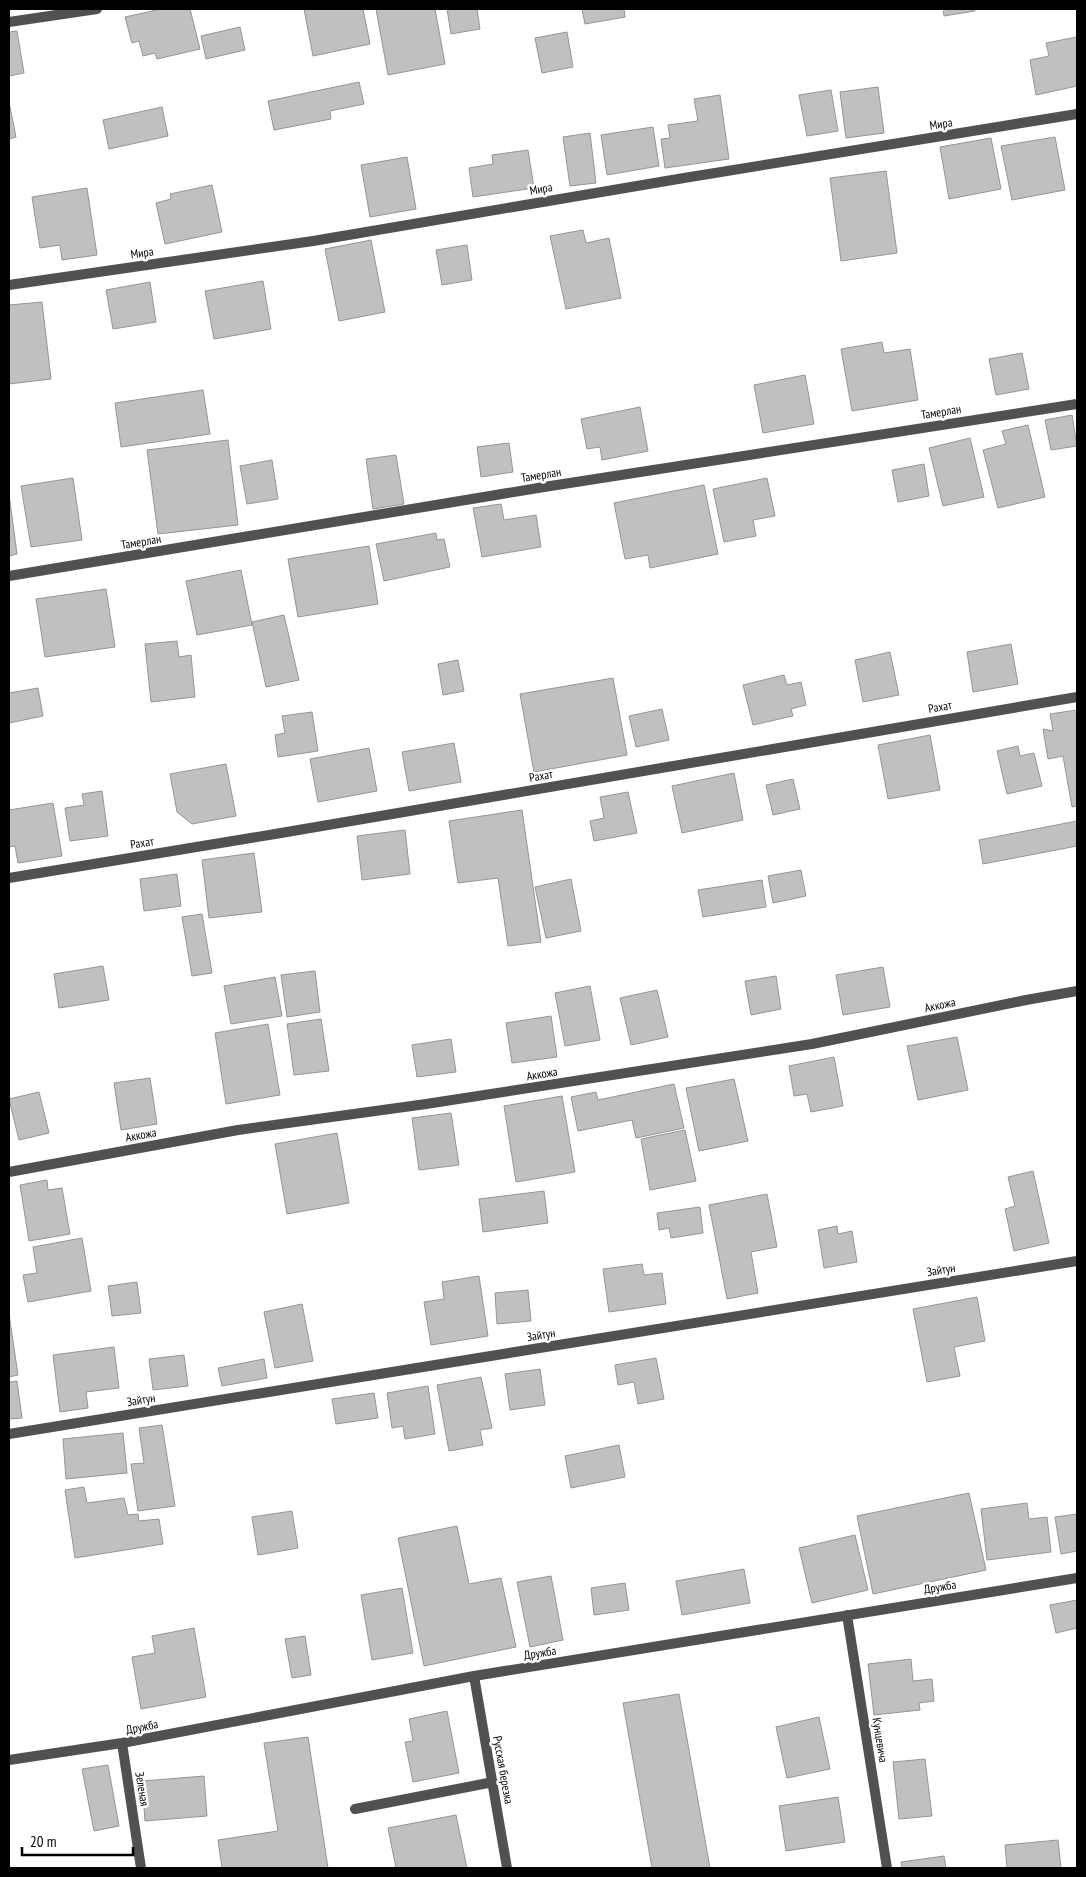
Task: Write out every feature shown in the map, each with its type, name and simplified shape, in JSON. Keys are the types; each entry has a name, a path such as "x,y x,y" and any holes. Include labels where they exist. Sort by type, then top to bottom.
{"street":[{"path":"9,22 97,9"},
{"name":"Мира","path":"9,285 313,241 694,176 1077,114"},
{"name":"Тамерлан","path":"9,576 544,487 1077,404"},
{"name":"Рахат","path":"9,878 1077,696"},
{"name":"Аккожа","path":"9,1172 238,1130 812,1044 1077,991"},
{"name":"Зайтун","path":"9,1434 1077,1261"},
{"name":"Дружба","path":"9,1760 122,1743 474,1676 1077,1578"},
{"name":"Кунцевича","path":"847,1615 888,1868"},
{"name":"Русская березка","path":"474,1676 507,1868"},
{"name":"Зеленая","path":"122,1743 141,1868"},
{"path":"355,1809 493,1782"}],"building":[{"path":"161,9 190,9 200,49 157,59 155,53 143,56 139,41 132,43 125,17"},
{"path":"304,9 363,9 370,44 313,56"},
{"path":"376,9 435,9 445,64 388,75"},
{"path":"447,9 477,9 480,29 451,34"},
{"path":"582,9 624,9 625,17 585,24"},
{"path":"943,9 975,9 975,11 944,16"},
{"path":"240,27 245,50 206,59 201,36"},
{"path":"17,31 24,73 9,76 9,32"},
{"path":"567,32 573,67 542,73 535,38"},
{"path":"1077,37 1077,86 1036,95 1030,60 1049,56 1046,43"},
{"path":"359,82 364,104 330,111 331,119 274,130 268,101"},
{"path":"878,87 884,133 846,138 840,92"},
{"path":"831,90 838,131 807,136 799,95"},
{"path":"720,95 729,159 665,168 661,139 670,138 668,125 698,121 694,99"},
{"path":"9,102 16,137 9,139"},
{"path":"162,107 168,136 109,149 103,120"},
{"path":"653,127 659,166 607,175 601,135"},
{"path":"590,133 596,183 570,186 563,137"},
{"path":"1055,137 1065,190 1012,200 1001,146"},
{"path":"991,138 1001,189 949,199 940,147"},
{"path":"528,150 534,188 473,197 469,168 493,164 492,155"},
{"path":"407,157 416,209 370,217 361,165"},
{"path":"886,171 897,253 841,261 830,178"},
{"path":"212,185 222,232 165,244 156,203 171,199 170,194"},
{"path":"87,188 97,255 62,260 60,245 40,248 32,197"},
{"path":"583,230 586,243 609,238 621,298 566,309 550,236"},
{"path":"371,240 385,312 339,321 325,249"},
{"path":"467,245 472,280 442,285 436,250"},
{"path":"263,281 271,329 214,339 205,291"},
{"path":"150,282 156,322 113,329 106,290"},
{"path":"42,302 51,379 9,384 9,305"},
{"path":"882,342 884,353 910,349 918,400 852,411 841,349"},
{"path":"1022,353 1029,389 996,395 989,359"},
{"path":"805,375 814,424 763,433 754,385"},
{"path":"203,390 210,434 121,447 115,403"},
{"path":"640,407 648,451 602,460 600,447 587,449 581,419"},
{"path":"1072,415 1077,446 1051,450 1045,420"},
{"path":"1028,425 1045,497 998,508 983,450 1006,444 1002,431"},
{"path":"970,438 984,497 943,506 929,448"},
{"path":"228,440 238,525 158,534 147,450"},
{"path":"509,443 513,472 481,477 477,447"},
{"path":"396,455 404,504 373,509 366,459"},
{"path":"272,460 278,499 247,504 240,466"},
{"path":"924,464 929,496 898,502 892,470"},
{"path":"73,478 82,540 31,547 21,486"},
{"path":"767,478 775,516 753,520 756,536 724,542 713,489"},
{"path":"704,485 718,554 650,568 648,555 625,559 614,503"},
{"path":"9,494 17,554 9,556"},
{"path":"501,504 504,520 536,515 541,547 482,557 473,508"},
{"path":"436,533 437,540 444,539 450,567 384,581 376,544"},
{"path":"369,546 378,604 298,617 288,559"},
{"path":"241,570 252,625 197,635 186,581"},
{"path":"106,589 115,647 45,657 36,599"},
{"path":"284,615 299,680 266,687 252,622"},
{"path":"177,641 179,657 191,655 195,697 151,702 145,644"},
{"path":"1011,644 1018,684 973,692 967,652"},
{"path":"890,652 899,695 863,702 855,660"},
{"path":"458,660 464,691 443,695 438,664"},
{"path":"784,675 787,685 801,682 806,705 791,709 793,716 753,725 743,685"},
{"path":"613,678 627,755 534,772 520,694"},
{"path":"38,688 43,716 9,723 9,693"},
{"path":"662,709 669,740 636,747 629,716"},
{"path":"1077,710 1077,806 1072,807 1063,756 1048,759 1043,729 1053,731 1050,714"},
{"path":"312,712 318,751 278,757 275,735 285,733 282,716"},
{"path":"930,735 940,790 888,799 878,745"},
{"path":"454,743 461,782 409,791 402,752"},
{"path":"1018,746 1020,756 1034,753 1042,786 1007,794 997,751"},
{"path":"369,748 377,791 318,802 310,759"},
{"path":"226,764 236,816 192,824 177,812 170,774"},
{"path":"734,773 743,820 682,833 672,786"},
{"path":"793,779 800,809 773,815 766,785"},
{"path":"102,791 108,836 70,841 65,808 84,805 82,794"},
{"path":"628,792 637,833 594,841 590,821 604,818 600,797"},
{"path":"53,803 62,856 18,863 15,846 9,847 9,810"},
{"path":"522,810 541,942 508,946 498,878 458,883 449,821"},
{"path":"1077,821 1077,846 983,864 979,840"},
{"path":"405,830 410,874 362,880 357,836"},
{"path":"254,853 262,912 209,918 202,860"},
{"path":"801,870 806,896 773,903 768,876"},
{"path":"177,874 181,906 144,911 140,879"},
{"path":"571,879 581,931 546,938 535,887"},
{"path":"762,880 766,907 703,917 698,890"},
{"path":"202,914 212,973 192,976 182,917"},
{"path":"103,966 109,1000 59,1008 54,974"},
{"path":"883,967 890,1007 843,1015 836,975"},
{"path":"315,971 320,1012 287,1017 281,975"},
{"path":"776,976 781,1009 751,1015 745,981"},
{"path":"275,977 282,1016 231,1024 224,986"},
{"path":"590,986 600,1040 565,1046 555,993"},
{"path":"657,990 668,1037 631,1045 620,998"},
{"path":"551,1016 557,1057 512,1063 506,1023"},
{"path":"321,1019 329,1071 294,1075 287,1024"},
{"path":"268,1024 280,1095 226,1104 215,1033"},
{"path":"957,1037 968,1090 918,1100 907,1046"},
{"path":"451,1039 456,1072 417,1077 412,1045"},
{"path":"834,1057 843,1106 811,1112 807,1094 794,1096 789,1066"},
{"path":"150,1078 157,1124 121,1130 114,1083"},
{"path":"734,1079 748,1141 699,1151 686,1088"},
{"path":"674,1084 684,1128 636,1138 632,1120 578,1131 571,1097 596,1092 598,1100"},
{"path":"39,1092 49,1133 19,1140 9,1099"},
{"path":"562,1096 575,1172 516,1182 504,1106"},
{"path":"451,1113 459,1165 419,1170 412,1118"},
{"path":"685,1130 696,1181 650,1190 641,1139"},
{"path":"337,1133 349,1203 287,1214 275,1144"},
{"path":"1033,1171 1049,1243 1014,1251 1005,1209 1015,1206 1008,1177"},
{"path":"47,1180 48,1190 62,1188 70,1234 29,1241 20,1185"},
{"path":"544,1191 548,1223 483,1232 479,1199"},
{"path":"767,1194 777,1247 751,1252 758,1293 727,1299 709,1205"},
{"path":"700,1207 703,1233 671,1238 669,1228 659,1230 657,1213"},
{"path":"837,1226 838,1234 852,1231 857,1262 824,1268 818,1230"},
{"path":"82,1238 91,1291 28,1302 23,1275 37,1273 33,1247"},
{"path":"642,1264 644,1275 662,1273 666,1304 609,1312 603,1269"},
{"path":"479,1276 488,1336 431,1345 424,1302 444,1299 442,1282"},
{"path":"137,1282 141,1313 112,1316 108,1286"},
{"path":"528,1290 531,1321 497,1324 495,1293"},
{"path":"977,1297 985,1341 954,1347 960,1376 927,1382 913,1309"},
{"path":"302,1304 313,1361 275,1368 264,1312"},
{"path":"9,1314 18,1375 9,1377"},
{"path":"114,1347 119,1388 86,1392 88,1408 60,1412 53,1355"},
{"path":"184,1355 188,1386 153,1390 149,1359"},
{"path":"656,1358 664,1399 638,1404 634,1382 618,1385 615,1365"},
{"path":"264,1359 267,1378 222,1386 218,1368"},
{"path":"540,1369 545,1405 510,1410 505,1374"},
{"path":"481,1377 492,1428 480,1430 483,1445 449,1451 437,1385"},
{"path":"17,1381 22,1418 9,1419 9,1382"},
{"path":"428,1386 435,1434 405,1439 403,1426 392,1428 387,1393"},
{"path":"374,1393 378,1418 336,1424 332,1399"},
{"path":"162,1425 175,1506 138,1511 131,1464 144,1463 139,1428"},
{"path":"123,1433 127,1473 66,1479 63,1439"},
{"path":"619,1445 625,1477 571,1488 565,1456"},
{"path":"84,1487 87,1503 124,1498 128,1515 138,1514 139,1521 159,1519 163,1544 75,1558 65,1490"},
{"path":"969,1493 986,1570 873,1594 857,1516"},
{"path":"1027,1503 1029,1519 1047,1517 1051,1552 987,1560 981,1509"},
{"path":"292,1511 298,1548 258,1555 252,1517"},
{"path":"1077,1514 1077,1551 1061,1554 1055,1517"},
{"path":"457,1526 469,1584 501,1578 516,1647 424,1666 398,1538"},
{"path":"855,1535 868,1590 812,1603 799,1548"},
{"path":"744,1569 750,1603 682,1615 676,1581"},
{"path":"551,1576 563,1640 530,1647 517,1582"},
{"path":"625,1583 629,1610 594,1615 591,1588"},
{"path":"402,1588 413,1653 372,1660 361,1595"},
{"path":"1077,1600 1077,1628 1056,1633 1050,1605"},
{"path":"194,1628 206,1697 141,1709 132,1657 155,1653 152,1636"},
{"path":"305,1636 311,1675 292,1678 285,1639"},
{"path":"911,1659 913,1681 932,1679 934,1701 919,1703 920,1710 874,1715 868,1664"},
{"path":"679,1694 710,1868 652,1868 623,1703"},
{"path":"447,1711 459,1773 413,1782 405,1742 413,1741 409,1719"},
{"path":"819,1717 830,1769 787,1778 776,1727"},
{"path":"308,1737 328,1868 222,1868 218,1840 278,1831 264,1743"},
{"path":"925,1759 932,1816 899,1819 893,1762"},
{"path":"108,1765 119,1826 94,1831 82,1769"},
{"path":"204,1776 207,1816 145,1821 142,1781"},
{"path":"838,1797 845,1842 786,1851 779,1806"},
{"path":"456,1815 467,1868 396,1868 388,1828"},
{"path":"1058,1840 1061,1868 1007,1868 1005,1845"},
{"path":"944,1856 946,1868 902,1868 901,1862"}]}
